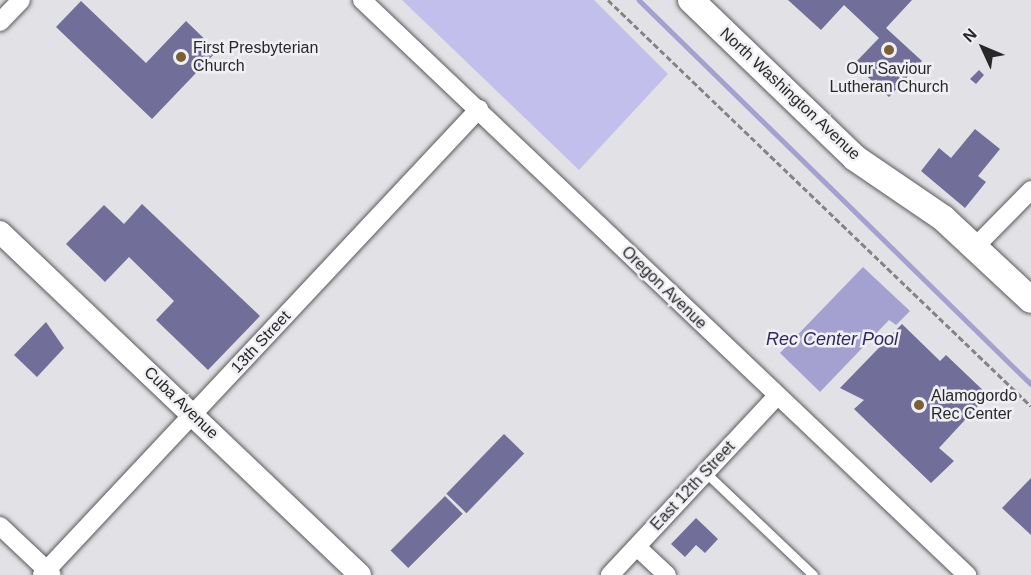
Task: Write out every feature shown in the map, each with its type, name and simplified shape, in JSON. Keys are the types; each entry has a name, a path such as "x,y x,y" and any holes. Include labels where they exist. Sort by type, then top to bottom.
{"main road":[{"name":"North Washington Avenue","path":"691,0 855,158 943,218 1031,300"}],"street":[{"path":"0,22 21,0"},
{"name":"Oregon Avenue","path":"362,0 479,109 776,397 967,575"},
{"name":"13th Street","path":"47,573 479,109"},
{"path":"975,247 1031,190"},
{"name":"Cuba Avenue","path":"0,232 360,575"},
{"name":"East 12th Street","path":"610,575 776,397"},
{"path":"0,526 47,573"},
{"path":"637,546 667,575"}],"lane":[{"path":"706,472 813,575"}],"path":[{"path":"608,0 1031,405"}],"shaded area":[{"path":"402,0 594,0 668,74 579,170"}],"water":[{"name":"Rec Center Pool","path":"863,267 910,311 896,325 889,320 820,392 780,353"}],"building":[{"name":"Our Saviour Lutheran Church","path":"788,0 912,0 886,28 922,61 889,97 854,64 879,38 844,5 821,30"},
{"name":"First Presbyterian Church","path":"81,1 146,63 186,21 217,51 152,119 56,27"},
{"path":"979,70 984,75 976,84 970,79"},
{"path":"975,129 1000,149 978,176 986,182 965,208 921,171 939,148 951,158"},
{"path":"142,204 260,316 208,370 156,320 174,301 129,257 105,282 66,244 104,205 124,224"},
{"path":"46,322 64,348 37,377 14,355"},
{"name":"Alamogordo Rec Center","path":"902,324 940,361 946,355 988,395 939,448 954,461 931,483 854,409 864,400 840,388"},
{"path":"504,434 524,453 466,513 446,494"},
{"path":"1031,478 1031,535 1002,508"},
{"path":"445,496 463,514 408,568 391,550"},
{"path":"696,518 718,539 705,553 696,545 685,557 671,544"}],"waterway":[{"path":"639,0 1031,384"}],"place":[{"name":"Our Saviour Lutheran Church","path":"889,50"},
{"name":"First Presbyterian Church","path":"181,57"},
{"name":"Alamogordo Rec Center","path":"919,405"}]}
